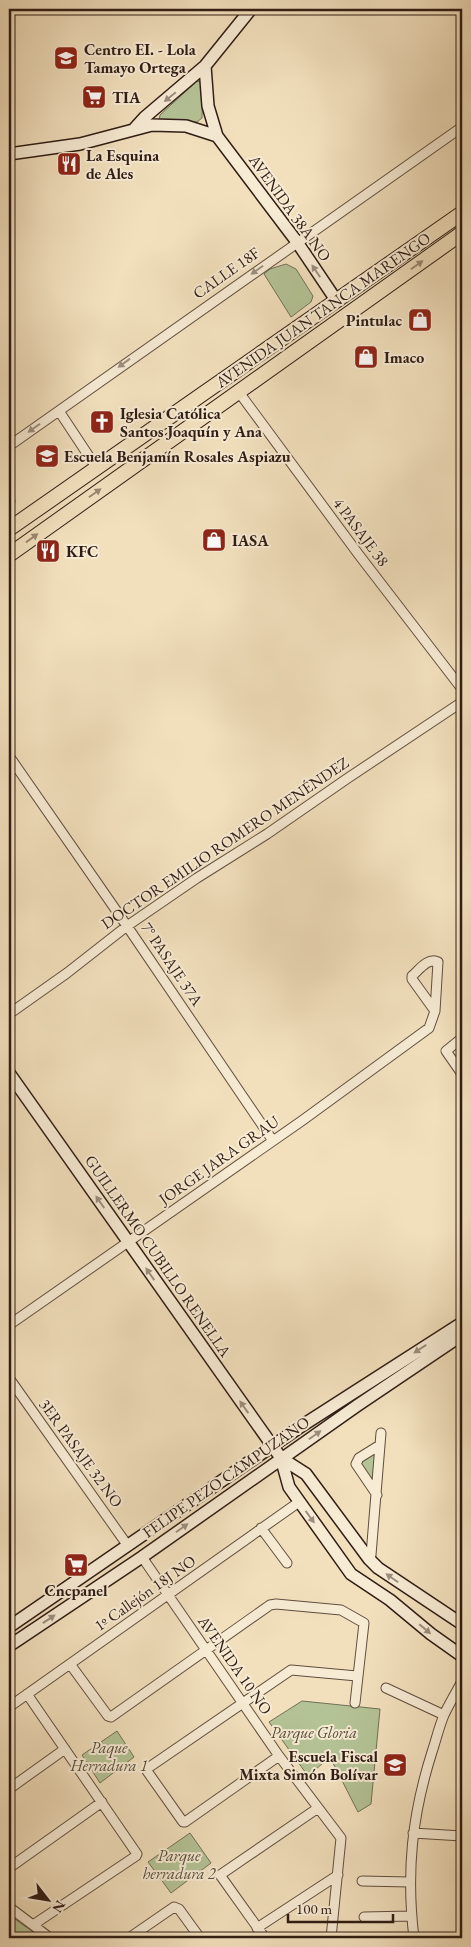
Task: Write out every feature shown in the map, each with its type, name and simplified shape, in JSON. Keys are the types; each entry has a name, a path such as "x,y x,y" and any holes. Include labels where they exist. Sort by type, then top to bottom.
{"main road":[{"name":"AVENIDA JUAN TANCA MARENGO","path":"9,529 462,213"},
{"name":"AVENIDA JUAN TANCA MARENGO","path":"9,555 462,233"},
{"path":"256,378 268,363 336,312 338,309 336,300"}],"street":[{"path":"135,128 145,117 205,66 251,9"},
{"name":"AVENIDA 38A NO","path":"205,66 208,106 217,136 297,242 336,300"},
{"path":"9,154 80,144 135,128 169,124 186,126 217,136"},
{"name":"CALLE 18F","path":"9,446 462,127"},
{"name":"4 PASAJE 38","path":"238,391 359,555 462,689"},
{"path":"59,410 96,467"},
{"name":"DOCTOR EMILIO ROMERO MENÉNDEZ","path":"9,1014 67,973 128,926 197,878 267,834 462,702"},
{"name":"7° PASAJE 37A","path":"9,756 128,926 273,1141"},
{"name":"JORGE JARA GRAU","path":"9,1325 273,1141 429,1028 435,1010 438,962 431,960 412,978 435,1010"},
{"path":"462,1038 446,1051 462,1074"},
{"name":"GUILLERMO CUBILLO RENELLA","path":"9,1073 281,1458 306,1474 369,1559 378,1568 462,1624"},
{"name":"FELIPE PEZO CAMPUZANO","path":"9,1627 272,1446 462,1323"},
{"name":"FELIPE PEZO CAMPUZANO","path":"9,1646 142,1556 417,1364 462,1335"},
{"name":"3ER PASAJE 32 NO","path":"9,1378 128,1546"},
{"path":"369,1559 377,1495 381,1433"},
{"path":"377,1495 356,1464 359,1458 380,1445"},
{"name":"GUILLERMO CUBILLO RENELLA","path":"281,1458 289,1487 351,1574 390,1600 431,1634 462,1656"},
{"name":"1º Callejón 18J NO","path":"9,1707 299,1502"},
{"path":"261,1528 287,1563"},
{"name":"AVENIDA 10 NO","path":"142,1556 279,1756 340,1838 338,1875"},
{"path":"70,1664 109,1717 273,1604 341,1610 364,1624 355,1703"},
{"path":"279,1756 185,1822 183,1822 147,1770 291,1670 358,1676"},
{"path":"414,1938 409,1882 413,1833 424,1779 444,1716 462,1681"},
{"path":"386,1688 444,1716"},
{"path":"27,1694 137,1854 33,1925"},
{"path":"9,1788 65,1749"},
{"path":"9,1868 102,1802"},
{"path":"265,1938 220,1875 318,1808"},
{"path":"413,1833 462,1836"},
{"path":"257,1928 338,1875"},
{"path":"331,1938 338,1875"},
{"path":"362,1881 409,1882"},
{"path":"9,1906 50,1938"},
{"path":"129,1938 174,1907 177,1908 200,1938"},
{"path":"364,1917 411,1916"}],"green space":[{"path":"197,81 203,83 202,118 197,122 159,121 160,115"},
{"path":"286,264 296,269 313,296 311,302 291,317 264,274 270,269"},
{"path":"376,1454 374,1483 361,1465 361,1462"},
{"name":"Parque Gloria","path":"302,1701 380,1709 371,1804 358,1812 330,1757 308,1776 269,1722"},
{"name":"Paque Herradura 1","path":"117,1731 134,1757 100,1783 82,1755"},
{"name":"Parque herradura 2","path":"190,1833 211,1863 171,1893 148,1862"},
{"path":"9,1915 42,1938 9,1938"}],"waterway":[{"path":"9,498 12,501"}],"place":[{"name":"Centro EI. - Lola Tamayo Ortega","path":"66,58"},
{"name":"TIA","path":"94,97"},
{"name":"La Esquina de Ales","path":"69,164"},
{"name":"Pintulac","path":"420,320"},
{"name":"Imaco","path":"366,357"},
{"name":"Iglesia Católica Santos Joaquín y Ana","path":"102,422"},
{"name":"Escuela Benjamín Rosales Aspiazu","path":"47,456"},
{"name":"IASA","path":"214,540"},
{"name":"KFC","path":"48,551"},
{"name":"Cncpanel","path":"76,1565"},
{"name":"Escuela Fiscal Mixta Simón Bolívar","path":"395,1765"}]}
